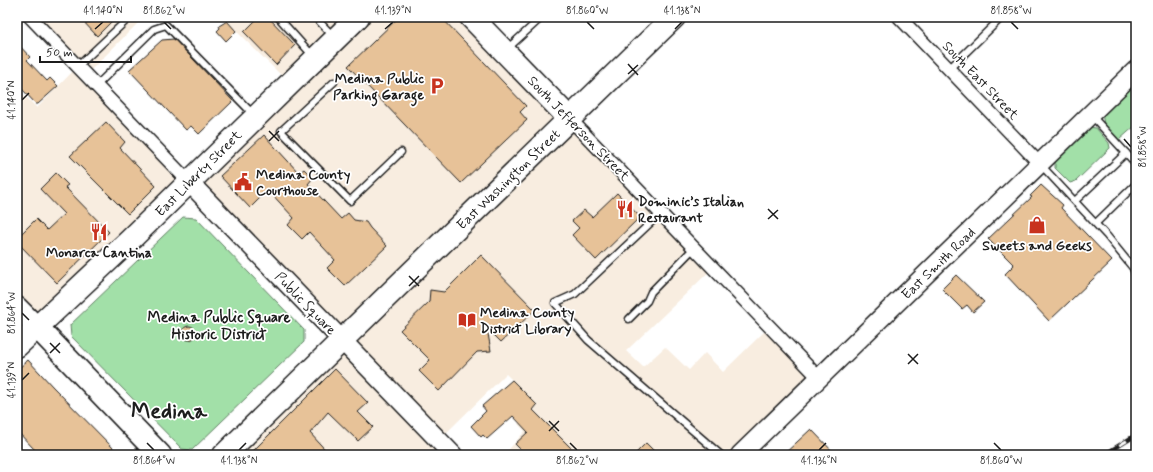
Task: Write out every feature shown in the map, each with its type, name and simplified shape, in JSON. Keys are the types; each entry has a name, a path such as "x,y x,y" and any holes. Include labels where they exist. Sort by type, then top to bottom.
{"highway":[{"name":"East Liberty Street","path":"17,346 38,328 358,17"},
{"name":"South Jefferson Street","path":"471,17 570,119"},
{"name":"East Washington Street","path":"342,341 674,17"},
{"path":"38,328 160,455"},
{"name":"Public Square","path":"224,455 342,341"}],"main road":[{"path":"17,307 38,328"}],"street":[{"path":"30,17 189,182"},
{"name":"South East Street","path":"900,17 1040,164"},
{"name":"East Smith Road","path":"740,455 1136,70"},
{"name":"South Jefferson Street","path":"570,119 819,378"},
{"name":"Public Square","path":"189,182 342,341"},
{"path":"342,341 453,455"}],"lane":[{"path":"77,67 130,17"},
{"path":"278,17 315,58"},
{"path":"315,17 336,38"},
{"path":"505,52 542,17"},
{"path":"949,69 1002,17"},
{"path":"96,86 154,29 166,25 255,116"},
{"path":"334,82 281,131 350,200 401,152"},
{"path":"1090,114 1136,164"},
{"path":"1075,201 1126,153"},
{"path":"1040,164 1096,223 1133,268 1136,276"},
{"path":"1096,223 1136,184"},
{"path":"661,213 575,294 555,303 588,340 721,455"},
{"path":"629,319 647,301 651,292 694,248"}],"shaded area":[{"path":"30,17 144,17 86,75 189,182 289,83 222,17 471,17 713,268 626,351 643,367 665,347 689,370 705,353 723,372 769,327 819,378 740,455 504,455 525,431 518,424 537,405 506,374 439,440 453,455 224,455 342,341 189,183 38,328 17,307 17,88 37,108 77,67"}],"green space":[{"path":"1136,82 1136,125 1119,140 1104,124 1102,114"},
{"path":"1089,127 1096,128 1109,143 1110,148 1076,181 1070,183 1055,168 1055,160"},
{"path":"183,217 196,218 304,330 304,342 192,450 182,449 71,336 70,325"}],"building":[{"path":"79,17 116,17 97,36"},
{"path":"259,17 268,17 295,45 276,65 244,32"},
{"name":"Medina Public Parking Garage","path":"399,17 441,17 526,106 520,112 527,120 461,183 348,66"},
{"path":"227,21 236,31 226,41 217,31 220,28 219,26"},
{"path":"174,39 233,101 199,134 191,126 186,130 129,70 162,40"},
{"path":"17,43 30,57 27,60 47,81 50,78 58,86 38,104 36,104 22,89 17,94"},
{"path":"106,122 125,142 120,148 156,186 128,214 70,156"},
{"path":"264,135 299,173 304,169 313,178 308,184 341,219 348,213 354,220 366,222 387,246 345,286 327,268 335,260 309,232 302,239 288,225 294,218 268,190 250,208 220,176"},
{"path":"56,173 68,185 65,187 109,232 57,283 17,242 17,238 36,219 47,230 64,214 40,189"},
{"path":"1041,185 1063,205 1061,208 1112,261 1049,321 1005,274 1014,265 988,239 1032,197 1030,196"},
{"path":"617,193 640,217 596,260 572,235 579,228 572,221 584,210 592,217"},
{"name":"Medina County District Library","path":"481,255 535,310 501,342 487,328 491,351 477,352 439,391 419,371 430,360 400,330 429,302 430,290 444,292"},
{"path":"956,275 984,302 973,312 967,305 962,309 942,289"},
{"path":"186,326 192,326 196,330 196,336 192,340 186,340 182,336 182,330"},
{"path":"28,360 120,455 42,455 34,449 17,431 17,370"},
{"path":"335,369 368,403 358,412 373,427 358,441 328,412 310,433 330,455 249,455"},
{"path":"512,380 537,405 533,410 578,455 526,455 515,444 528,432 513,416 487,439 483,435 481,437 471,426 486,411 482,406"},
{"path":"811,429 836,455 783,455"},
{"path":"646,443 658,455 634,455"}],"railway":[{"path":"1104,455 1136,435"}],"place":[{"name":"Medina Public Parking Garage","path":"437,86"},
{"name":"Medina County Courthouse","path":"243,182"},
{"name":"Dominic’s Italian Restaurant","path":"625,209"},
{"name":"Sweets and Geeks","path":"1037,225"},
{"name":"Monarca Cantina","path":"99,232"},
{"name":"Medina County District Library","path":"467,320"}],"district":[{"name":"Medina Public Square Historic District","path":"219,326"},
{"name":"Medina","path":"169,410"}]}
